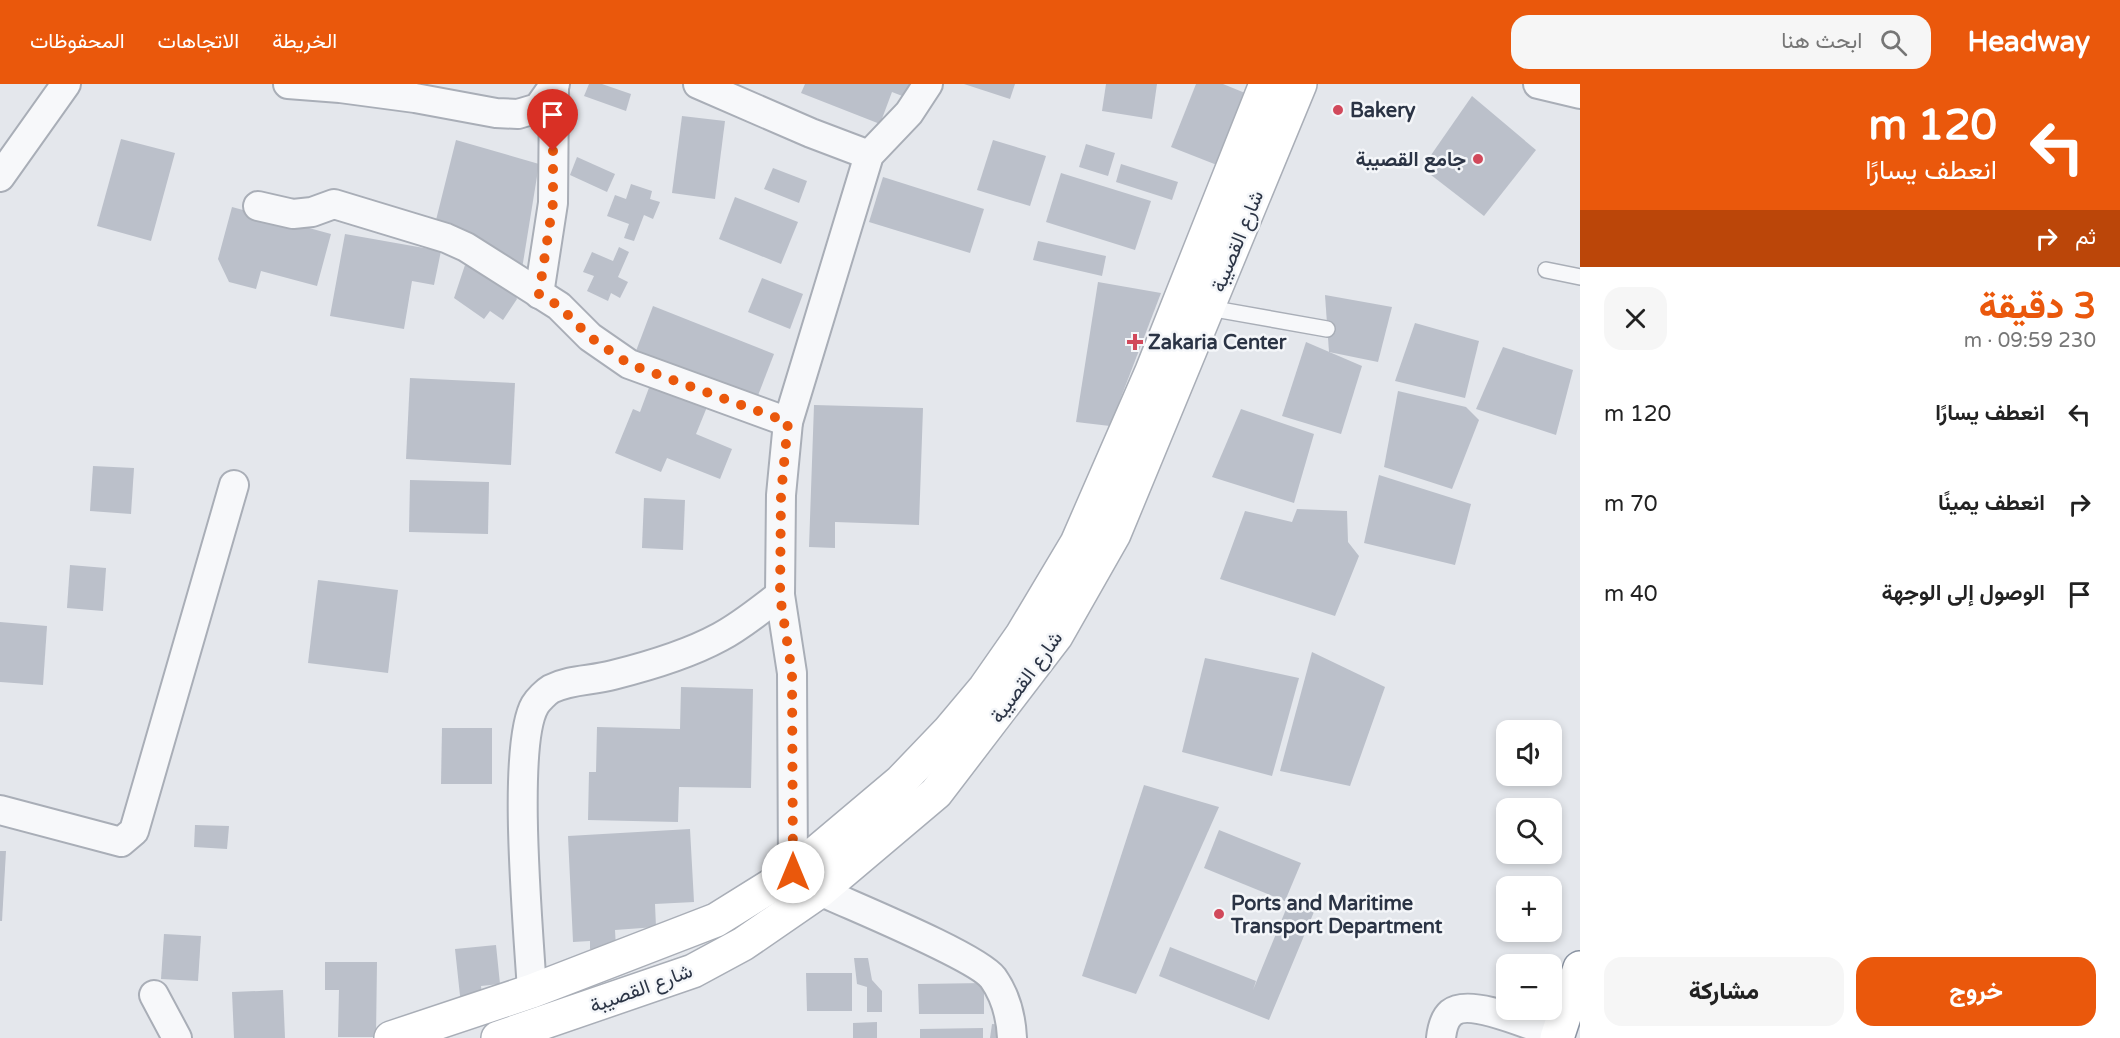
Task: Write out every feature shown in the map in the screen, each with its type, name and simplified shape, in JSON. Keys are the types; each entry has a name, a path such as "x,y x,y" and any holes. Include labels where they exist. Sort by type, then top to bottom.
{"main road":[{"path":"391,1038 532,991 716,920 793,872 901,781 948,732 985,688 1022,635 1077,543 1147,382 1266,84"},
{"name":"شارع القصيبة","path":"498,1038 693,970 743,944 820,891 936,793 1056,636 1114,534 1300,84"},
{"path":"1557,1037 1580,968"}],"street":[{"path":"0,177 66,84"},
{"path":"288,84 340,86 496,113 518,114 538,108 554,86"},
{"path":"698,84 811,134 869,155"},
{"path":"793,872 792,673 780,596 781,495 788,422 869,155 909,113 927,84"},
{"path":"1538,84 1580,94"},
{"path":"539,294 553,203 554,86"},
{"path":"258,206 293,214 312,212 334,204 385,218 466,247 559,306 590,337 629,364 788,422"},
{"path":"0,810 121,842 134,831 234,485"},
{"path":"532,991 524,785 525,752 534,705 549,690 574,680 611,676 684,654 721,637 780,596"},
{"path":"820,891 959,955 992,976 1006,1002 1012,1038"},
{"path":"154,995 177,1038"},
{"path":"1441,1038 1443,1025 1451,1013 1462,1007 1485,1010 1557,1037"}],"lane":[{"path":"1546,270 1580,277"},
{"path":"1209,308 1328,329"}],"building":[{"path":"589,84 602,84 631,94 626,111 584,96"},
{"path":"805,84 916,84 910,99 892,92 880,124 801,93"},
{"path":"964,84 1015,84 1010,99"},
{"path":"1106,84 1157,84 1152,119 1102,111"},
{"path":"1196,84 1223,84 1250,95 1222,167 1171,147"},
{"name":"جامع القصيبة","path":"1472,96 1536,150 1484,216 1422,168"},
{"path":"682,116 725,121 715,199 672,193"},
{"path":"121,139 175,153 151,241 97,226"},
{"path":"456,140 539,164 521,275 436,220"},
{"path":"993,140 1046,156 1030,206 977,190"},
{"path":"1086,144 1115,153 1108,176 1079,167"},
{"path":"577,157 615,174 607,192 570,175"},
{"path":"1121,164 1178,182 1172,200 1116,182"},
{"path":"773,168 807,181 799,203 764,189"},
{"path":"1061,173 1151,201 1135,250 1046,222"},
{"path":"883,177 984,209 970,253 869,222"},
{"path":"631,184 652,191 650,199 660,202 653,219 644,215 634,241 624,238 629,224 607,216 615,195 626,199"},
{"path":"735,197 798,222 781,264 719,239"},
{"path":"232,207 331,234 317,286 261,271 256,289 229,282 218,259"},
{"path":"345,234 441,251 434,285 412,281 404,329 330,316"},
{"path":"1038,241 1106,256 1102,276 1033,260"},
{"path":"619,247 629,252 618,277 628,282 620,298 611,293 608,301 587,291 594,276 583,272 592,252 613,261"},
{"path":"465,265 512,289 517,299 503,320 490,311 484,319 454,298"},
{"path":"762,278 803,294 790,329 748,312"},
{"path":"1098,282 1161,293 1110,426 1076,422"},
{"path":"1325,295 1392,307 1378,362 1329,352"},
{"path":"653,306 774,354 757,398 636,351"},
{"path":"1415,323 1479,341 1465,398 1395,381"},
{"path":"1306,342 1362,366 1341,434 1282,416"},
{"path":"1503,347 1573,370 1556,435 1476,409"},
{"path":"410,378 515,383 511,465 406,459"},
{"path":"650,385 707,407 696,434 732,449 720,479 667,458 661,472 615,453 633,409 640,412"},
{"path":"1398,391 1466,407 1479,420 1452,489 1384,467"},
{"path":"814,405 923,408 919,525 835,522 835,548 809,547"},
{"path":"1241,409 1314,434 1294,503 1212,477"},
{"path":"93,466 134,468 131,514 90,511"},
{"path":"1379,475 1471,504 1455,565 1364,543"},
{"path":"410,480 489,482 488,534 409,532"},
{"path":"644,498 685,500 683,550 642,548"},
{"path":"1297,509 1347,511 1348,542 1359,556 1335,616 1220,579 1245,511 1292,522"},
{"path":"70,565 106,568 103,611 67,608"},
{"path":"318,580 398,590 388,673 308,663"},
{"path":"0,622 47,626 43,685 0,682"},
{"path":"1312,652 1385,687 1350,786 1280,771"},
{"path":"1205,658 1299,678 1272,776 1182,752"},
{"path":"681,687 753,689 751,788 679,787 678,822 588,820 589,772 596,772 597,727 680,729"},
{"path":"442,728 492,728 492,784 441,784"},
{"path":"1144,785 1219,807 1136,994 1082,976"},
{"path":"195,825 229,826 227,849 194,847"},
{"path":"690,829 694,902 655,904 656,927 615,930 616,948 590,949 590,941 573,942 568,836"},
{"path":"1219,830 1301,863 1285,901 1204,868"},
{"path":"0,851 6,851 2,921 0,921"},
{"path":"1291,897 1316,907 1269,1020 1159,976 1170,947 1256,981 1253,990"},
{"path":"164,934 201,936 198,981 161,979"},
{"path":"496,945 500,984 481,986 483,1003 461,1005 455,949"},
{"path":"854,958 868,958 872,980 882,991 882,1012 867,1012 867,987 857,984"},
{"path":"325,962 377,962 376,1037 338,1037 339,990 325,990"},
{"path":"806,973 852,973 852,1011 807,1011"},
{"path":"984,983 984,1014 919,1014 918,984"},
{"path":"283,990 285,1038 234,1038 232,992"},
{"path":"877,1022 877,1038 853,1038 853,1023"},
{"path":"992,1024 1006,1025 1005,1038 990,1038"},
{"path":"983,1028 983,1038 920,1038 920,1029"}],"place":[{"name":"Bakery","path":"1338,110"},
{"name":"جامع القصيبة","path":"1478,159"},
{"name":"Zakaria Center","path":"1135,342"},
{"name":"Ports and Maritime Transport Department","path":"1219,914"}],"route":[{"path":"553,151 553,203 539,294 559,306 590,337 629,364 744,408 788,422 781,495 780,596 792,673 793,872"}]}
